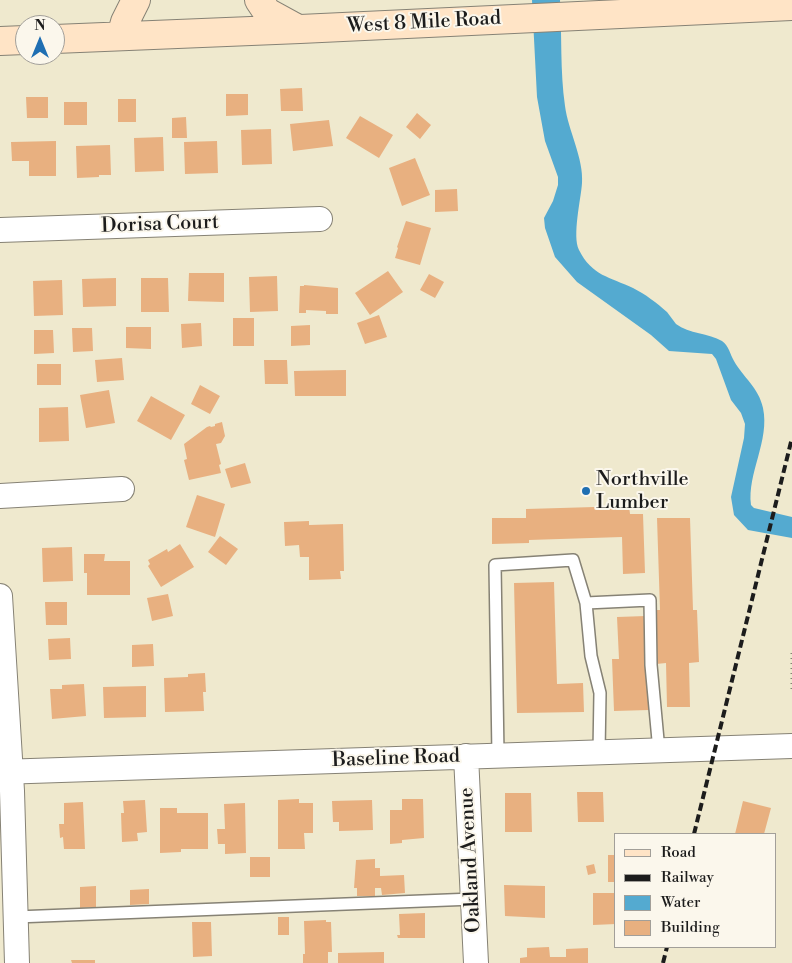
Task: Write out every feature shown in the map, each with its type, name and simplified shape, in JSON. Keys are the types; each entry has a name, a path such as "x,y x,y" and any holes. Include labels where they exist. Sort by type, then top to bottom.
{"main road":[{"path":"121,36 125,22 136,0"},
{"path":"259,0 267,12 300,30"},
{"name":"West 8 Mile Road","path":"65,39 300,30 785,6"},
{"path":"0,41 15,40"}],"street":[{"name":"Dorisa Court","path":"0,230 320,219"},
{"path":"0,496 122,489"},
{"path":"0,596 5,772 16,917 17,963"},
{"name":"Baseline Road","path":"5,772 792,746"},
{"name":"Oakland Avenue","path":"466,756 476,963"}],"lane":[{"path":"498,756 495,565 573,560 586,603 591,656 600,693 599,752"},
{"path":"586,603 650,600 651,665 660,751"},
{"path":"16,917 473,898"}],"path":[{"path":"792,653 792,694"}],"water":[{"path":"532,0 560,0 563,93 582,174 576,236 579,250 584,259 596,271 646,296 667,312 676,324 687,330 717,338 726,345 734,361 758,394 763,408 764,433 752,481 751,505 754,508 792,517 792,538 748,530 734,515 731,497 744,438 745,424 741,413 731,400 716,359 712,354 669,351 651,335 577,282 555,257 545,228 544,218 553,201 558,185 558,177 545,141 537,97"}],"building":[{"path":"302,88 303,111 281,111 280,89"},
{"path":"226,94 248,94 248,115 226,116"},
{"path":"26,97 48,97 48,118 27,118"},
{"path":"118,99 136,99 136,122 118,122"},
{"path":"64,102 87,102 87,125 64,125"},
{"path":"417,113 431,125 420,139 406,127"},
{"path":"360,116 393,135 379,158 346,138"},
{"path":"186,117 187,138 172,138 172,118"},
{"path":"329,120 333,146 293,151 290,124"},
{"path":"271,129 272,164 242,165 241,130"},
{"path":"163,137 164,171 135,172 134,138"},
{"path":"56,141 56,176 29,176 29,161 12,161 11,142"},
{"path":"217,141 218,173 185,174 184,142"},
{"path":"110,145 111,175 77,178 76,146"},
{"path":"415,158 430,195 402,206 389,168"},
{"path":"457,189 458,211 435,212 435,190"},
{"path":"406,221 431,228 420,265 395,258"},
{"path":"388,271 403,292 370,315 355,293"},
{"path":"189,273 224,273 224,302 188,301"},
{"path":"429,274 444,282 435,298 420,290"},
{"path":"277,276 278,311 250,312 249,277"},
{"path":"116,278 116,306 83,307 82,279"},
{"path":"141,278 168,278 169,312 141,312"},
{"path":"62,280 63,315 34,316 33,281"},
{"path":"300,286 338,288 338,314 306,310 306,313 299,313"},
{"path":"379,315 387,337 365,344 357,323"},
{"path":"233,318 254,318 254,346 233,346"},
{"path":"201,323 202,346 182,348 181,324"},
{"path":"310,325 310,345 291,346 291,326"},
{"path":"126,327 151,327 151,349 126,348"},
{"path":"72,328 92,328 93,351 73,352"},
{"path":"34,330 53,330 54,353 34,354"},
{"path":"122,358 124,380 97,382 95,360"},
{"path":"264,360 287,360 288,384 265,384"},
{"path":"37,364 61,364 61,385 37,385"},
{"path":"346,370 346,396 295,396 294,371"},
{"path":"200,385 220,396 210,414 191,404"},
{"path":"109,390 115,423 86,428 80,395"},
{"path":"151,396 185,415 171,440 137,421"},
{"path":"68,407 69,441 39,442 39,408"},
{"path":"222,422 225,436 221,443 216,444 221,464 219,465 221,473 189,480 184,460 187,459 184,444 207,427 215,426 215,424"},
{"path":"245,463 251,483 231,488 225,469"},
{"path":"197,495 225,504 215,537 186,527"},
{"path":"629,506 630,514 643,514 645,573 623,574 622,537 529,540 529,543 492,544 492,518 526,518 526,509"},
{"path":"657,518 690,518 693,610 697,610 699,662 689,663 690,707 667,707 666,663 656,664 655,610 660,610"},
{"path":"309,521 309,525 343,524 344,571 340,571 341,579 309,580 309,557 300,557 299,545 285,546 284,522"},
{"path":"220,536 238,549 226,565 208,552"},
{"path":"180,544 194,567 161,587 148,566 150,564 148,560 167,549 168,552"},
{"path":"72,547 73,581 43,582 42,548"},
{"path":"84,554 105,554 104,561 130,561 130,595 87,595 87,573 84,573"},
{"path":"554,582 557,684 583,683 584,712 517,713 514,583"},
{"path":"168,594 173,616 152,621 147,598"},
{"path":"45,602 67,602 67,625 46,625"},
{"path":"646,616 649,710 614,711 612,659 619,659 617,617"},
{"path":"70,638 71,659 49,660 48,639"},
{"path":"153,644 154,666 132,667 132,645"},
{"path":"205,673 204,711 165,712 164,678 188,677 188,674"},
{"path":"84,684 86,716 52,719 50,689 62,689 62,685"},
{"path":"146,686 146,717 104,718 103,687"},
{"path":"577,792 603,792 604,822 578,822"},
{"path":"505,793 531,793 532,832 505,832"},
{"path":"299,799 299,803 313,803 313,833 304,833 305,849 278,849 278,800"},
{"path":"402,799 423,799 424,838 402,840 402,843 390,844 390,810 402,810"},
{"path":"145,800 147,832 137,833 138,841 122,842 121,813 124,813 123,801"},
{"path":"372,800 373,830 339,831 339,822 333,822 332,801"},
{"path":"743,801 771,808 764,833 735,833"},
{"path":"83,802 85,849 64,849 63,837 60,838 59,824 64,824 64,803"},
{"path":"245,803 246,853 225,854 225,844 218,844 217,829 225,829 224,804"},
{"path":"160,808 177,808 177,813 208,813 208,849 181,849 181,852 160,853"},
{"path":"608,855 614,855 614,882 608,882"},
{"path":"250,857 270,857 270,877 250,877"},
{"path":"375,859 375,868 380,868 380,876 404,875 405,893 382,895 381,888 375,888 375,896 357,896 357,888 354,888 356,860"},
{"path":"594,864 596,873 588,875 586,866"},
{"path":"504,885 545,886 545,918 505,916"},
{"path":"96,886 96,907 80,908 80,887"},
{"path":"149,889 149,904 130,905 130,890"},
{"path":"593,893 614,893 614,924 593,925"},
{"path":"425,913 425,938 398,938 397,935 400,935 399,914"},
{"path":"278,917 289,917 289,935 278,935"},
{"path":"326,920 326,922 331,922 332,952 328,952 328,963 303,963 303,954 305,954 304,921"},
{"path":"192,922 211,922 212,956 193,957"},
{"path":"549,947 550,957 566,957 566,949 588,948 588,963 520,963 520,958 527,957 527,948"},
{"path":"384,952 384,963 338,963 338,953"},
{"path":"71,960 95,960 95,963 72,963"}],"railway":[{"path":"694,833 792,438"},
{"path":"663,963 667,948"}],"place":[{"name":"Northville Lumber","path":"586,491"}]}
